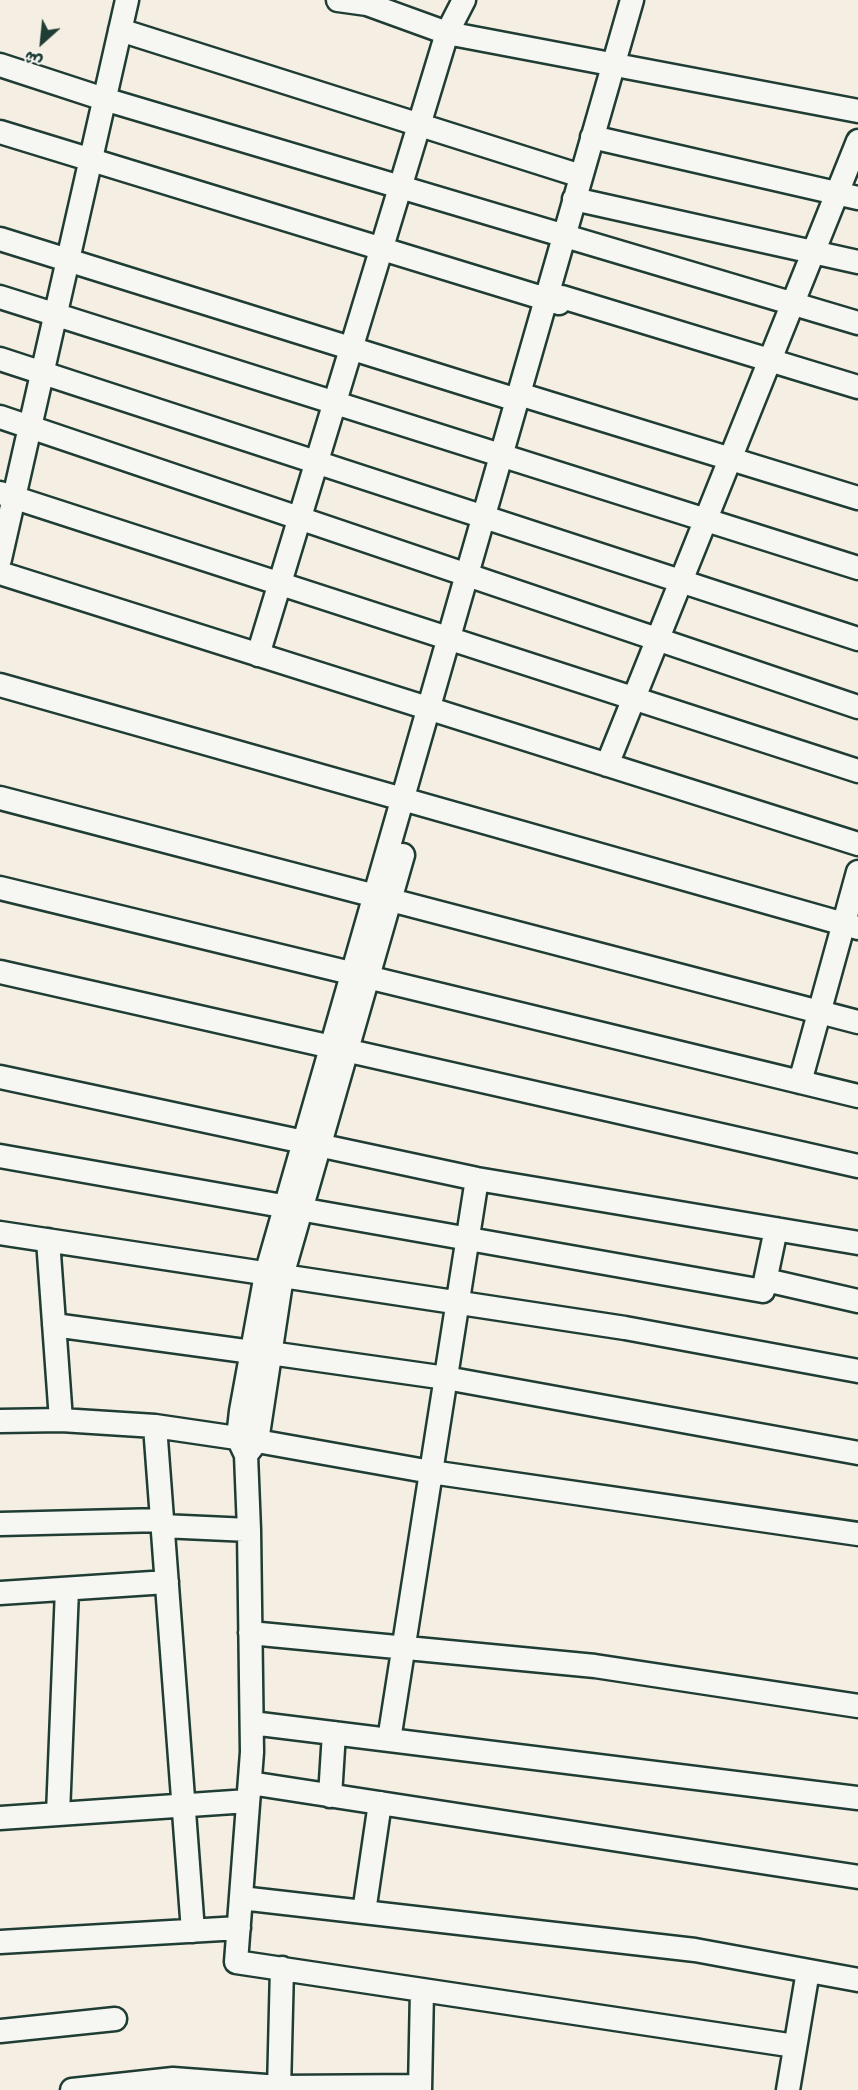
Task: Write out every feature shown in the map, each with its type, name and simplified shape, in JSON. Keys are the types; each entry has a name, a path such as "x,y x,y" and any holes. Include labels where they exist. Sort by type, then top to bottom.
{"street":[{"path":"0,559 7,495 30,427 126,0"},
{"path":"338,0 367,4 447,33 858,111"},
{"path":"258,655 447,33 464,0"},
{"path":"621,66 632,0"},
{"path":"647,0 621,66 556,300 523,398 491,519 274,1275 261,1352 241,1411 247,1445 252,1723 236,1962 795,2046"},
{"path":"120,30 581,176"},
{"path":"0,65 104,99 858,323"},
{"path":"0,132 381,249 858,387"},
{"path":"582,201 581,176 600,139"},
{"path":"600,139 847,196"},
{"path":"607,765 813,252 847,196 858,141"},
{"path":"582,201 858,262"},
{"path":"0,239 351,349 858,498"},
{"path":"0,297 858,568"},
{"path":"0,359 858,639"},
{"path":"0,417 858,707"},
{"path":"7,495 858,771"},
{"path":"0,573 858,844"},
{"path":"0,685 851,926"},
{"path":"0,798 858,1022"},
{"path":"800,1082 820,1012 851,926 858,873"},
{"path":"0,888 858,1096"},
{"path":"0,972 858,1166"},
{"path":"0,1077 477,1179 858,1243"},
{"path":"0,1156 764,1291 776,1229"},
{"path":"389,1740 477,1179"},
{"path":"0,1233 625,1328 858,1371"},
{"path":"48,1240 61,1420"},
{"path":"766,1280 858,1301"},
{"path":"54,1325 446,1378 858,1453"},
{"path":"0,1421 61,1420 155,1426 247,1445 858,1534"},
{"path":"155,1426 193,1931"},
{"path":"0,1524 162,1523 249,1530"},
{"path":"0,1593 167,1582"},
{"path":"58,1815 67,1589"},
{"path":"250,1633 595,1666 858,1706"},
{"path":"252,1723 858,1798"},
{"path":"330,1796 333,1733"},
{"path":"0,1818 183,1806 249,1792 330,1796 858,1877"},
{"path":"364,1912 380,1803"},
{"path":"241,1898 695,1950 858,1980"},
{"path":"0,1942 239,1928"},
{"path":"279,2088 282,1968"},
{"path":"788,2090 808,1971"},
{"path":"72,2090 173,2079 279,2088 420,2088 422,1990"},
{"path":"0,2031 115,2019"}]}
